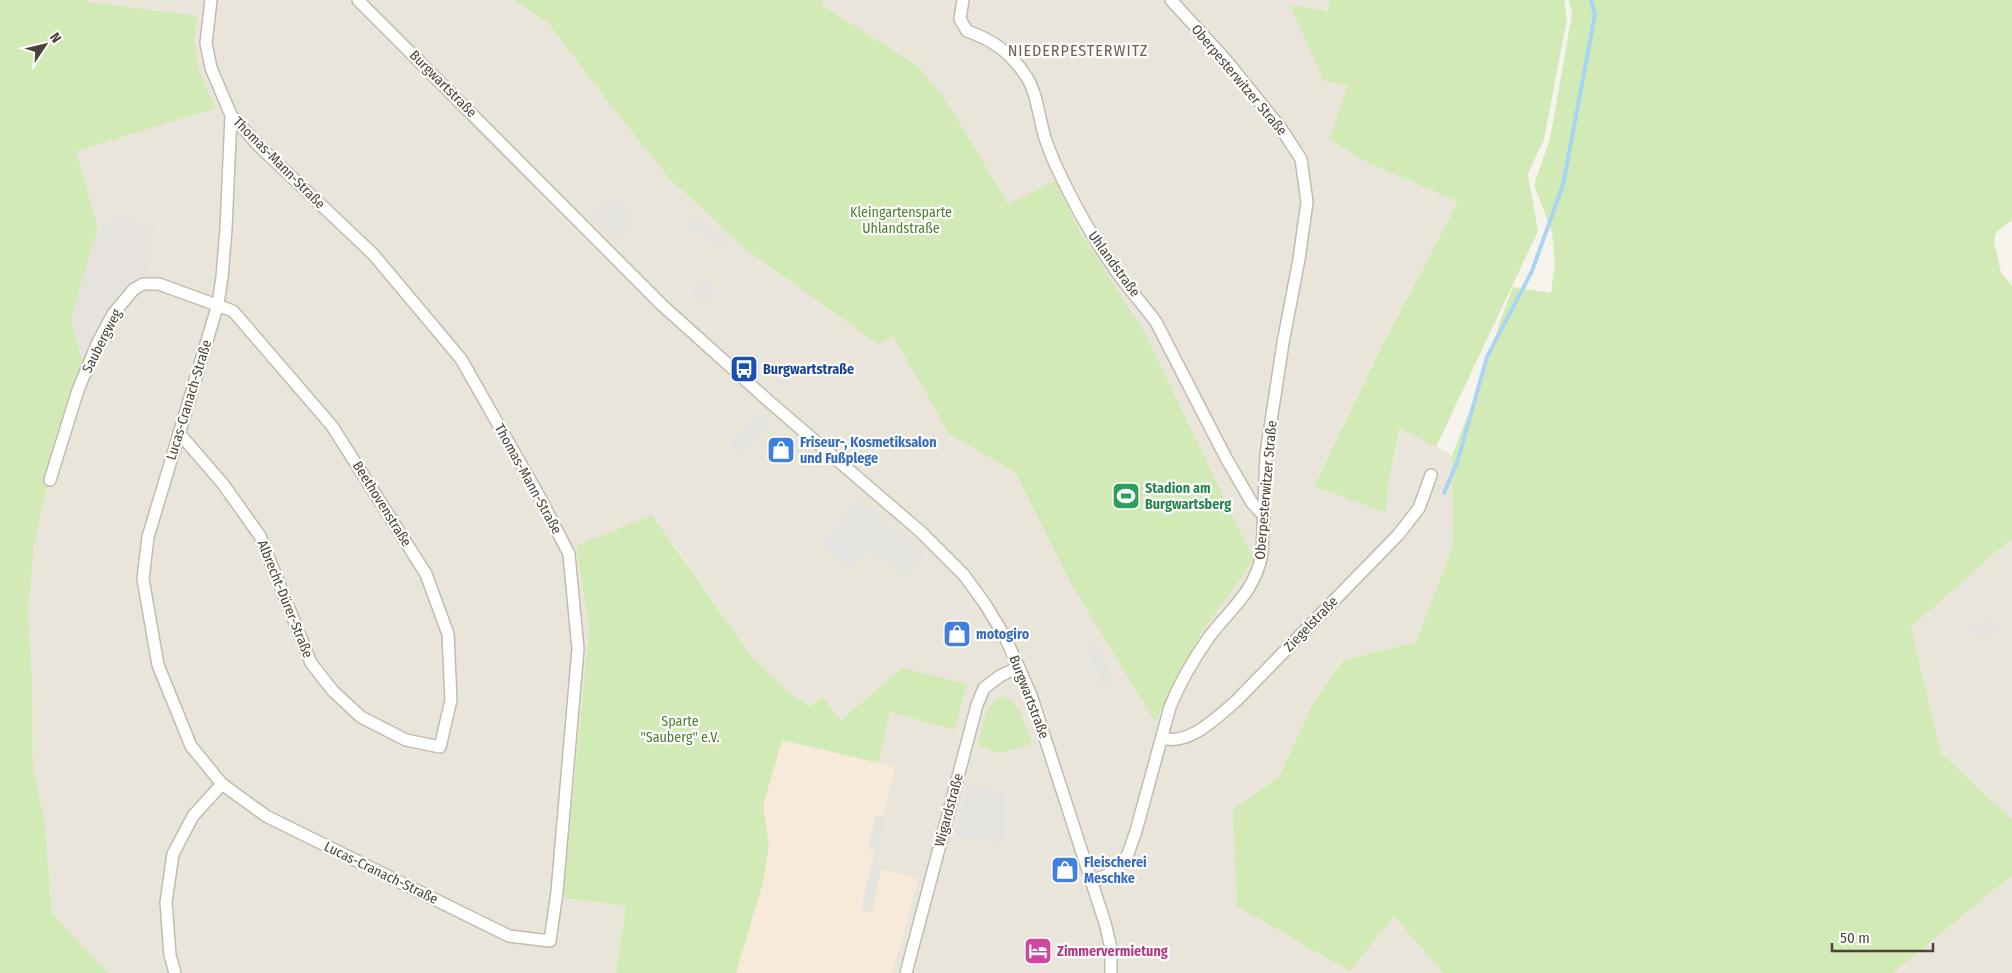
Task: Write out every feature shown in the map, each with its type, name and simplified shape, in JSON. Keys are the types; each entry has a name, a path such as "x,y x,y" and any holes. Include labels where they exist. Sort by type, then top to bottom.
{"street":[{"name":"Lucas-Cranach-Straße","path":"211,0 206,43 211,68 230,115 222,277 218,304 148,537 143,579 158,665 190,746 222,784 266,816 509,936 550,941"},
{"name":"Burgwartstraße","path":"358,0 662,305 772,404 922,532 964,575 985,604 1005,637 1019,667 1037,712 1091,881"},
{"name":"Uhlandstraße","path":"963,0 960,15 962,24 967,31 985,38 1005,50 1028,78 1045,138 1088,229 1113,267 1156,322 1226,458 1252,503 1264,516"},
{"name":"Oberpesterwitzer Straße","path":"1091,881 1120,867 1128,854 1170,707 1185,674 1206,641 1243,598 1256,578 1262,554 1266,454 1283,343 1299,259 1306,202 1301,160 1280,127 1238,74 1171,0"},
{"name":"Thomas-Mann-Straße","path":"230,115 260,147 372,254 460,359 539,496 569,554 578,648 557,892 550,941"},
{"name":"Saubergweg","path":"50,480 78,390 91,358 113,314 126,297 134,289 144,284 159,284 202,301 218,304"},
{"name":"Beethovenstraße","path":"218,304 233,311 332,426 426,574 448,634 451,700 440,746"},
{"name":"Albrecht-Dürer-Straße","path":"180,433 222,484 260,536 311,663 334,691 361,717 406,740 440,746"},
{"name":"Ziegelstraße","path":"1162,738 1171,741 1191,734 1214,720 1235,702 1398,535 1419,508 1432,475"},
{"name":"Wigardstraße","path":"906,973 978,704 984,688 1000,676 1019,667"},
{"path":"175,973 170,955 166,902 173,854 193,816 222,784"},
{"path":"1091,881 1108,934 1111,948 1111,973"}],"shaded area":[{"path":"87,0 513,0 548,23 606,99 893,336 949,434 1015,472 1040,521 1200,635 1254,560 1055,182 1008,204 913,61 908,60 821,4 823,0 1330,0 1328,11 1291,5 1348,85 1365,161 1458,202 1382,346 1314,485 1385,513 1388,485 1401,428 1452,455 1453,546 1416,642 1342,660 1312,705 1279,777 1233,809 1394,915 1443,973 892,973 918,879 871,867 894,767 879,763 890,712 954,730 902,668 841,720 822,698 812,706 789,694 751,656 672,542 576,546 589,628 563,898 626,906 616,973 109,973 52,913 44,817 33,769 32,676 28,612 34,548 52,462 82,361 119,298 130,288 122,217 98,227 76,151"},
{"path":"616,195 631,211 628,215 634,222 617,239 594,216"},
{"path":"122,217 155,227 147,276 119,298 82,361 71,320 98,227"},
{"path":"696,217 727,239 721,248 689,224"},
{"path":"706,280 716,288 703,304 692,293"},
{"path":"758,414 768,424 742,455 730,445"},
{"path":"861,500 923,555 906,577 881,555 878,560 865,550 851,568 822,543"},
{"path":"2012,538 2012,820 1941,753 1911,627"},
{"path":"1988,620 1997,631 1978,638 1969,629"},
{"path":"1098,643 1112,682 1101,686 1087,647"},
{"path":"782,739 894,766 871,867 918,878 892,973 736,973 763,883 769,845 763,806"},
{"path":"968,784 1003,793 1004,844 957,834"},
{"path":"876,815 886,817 878,851 868,849"},
{"path":"871,867 881,869 872,912 861,910"},
{"path":"2012,875 2012,973 1893,973"}],"green space":[{"path":"0,0 87,0 88,2 197,16 194,44 199,71 216,108 76,151 98,227 71,320 82,361 52,462 34,548 28,612 32,676 33,769 44,817 52,913 109,973 0,973"},
{"name":"Kleingartensparte Uhlandstraße","path":"513,0 823,0 821,4 918,66 930,80 960,124 1008,204 1055,181 1081,233 1144,332 1254,560 1200,635 1155,722 1071,583 1015,472 949,434 893,336 878,344 747,250 669,178 548,23"},
{"path":"1330,0 1564,0 1567,19 1544,139 1528,174 1538,231 1436,447 1400,428 1388,485 1386,513 1314,486 1382,346 1458,202 1365,161 1330,139 1348,85 1324,81 1290,5 1328,11"},
{"path":"1569,0 2012,0 2012,220 1996,232 1994,242 2001,273 2012,286 2012,538 1911,627 1941,753 2012,820 2012,875 1893,973 1443,973 1394,916 1350,971 1237,906 1233,809 1279,777 1312,705 1343,660 1416,642 1453,546 1452,455 1483,377 1513,287 1551,293 1555,263 1552,232 1534,185 1550,139 1572,14"},
{"name":"Sparte \"Sauberg\" e.V.","path":"652,515 751,656 789,694 811,706 822,697 841,720 902,668 967,684 954,730 890,712 879,763 782,740 763,806 769,845 763,883 736,973 616,973 626,906 563,898 589,628 576,546"},
{"path":"1002,696 1014,703 1018,709 1032,744 1000,753 978,746 988,710 996,699"}],"waterway":[{"path":"1444,493 1458,460 1487,357 1532,271 1563,185 1595,15 1591,0"}],"place":[{"name":"Burgwartstraße","path":"744,369"},
{"name":"Friseur-, Kosmetiksalon und Fußplege","path":"781,450"},
{"name":"Stadion am Burgwartsberg","path":"1126,496"},
{"name":"motogiro","path":"957,634"},
{"name":"Fleischerei Meschke","path":"1065,870"},
{"name":"Zimmervermietung","path":"1038,951"}],"district":[{"name":"NIEDERPESTERWITZ","path":"1078,50"}]}
